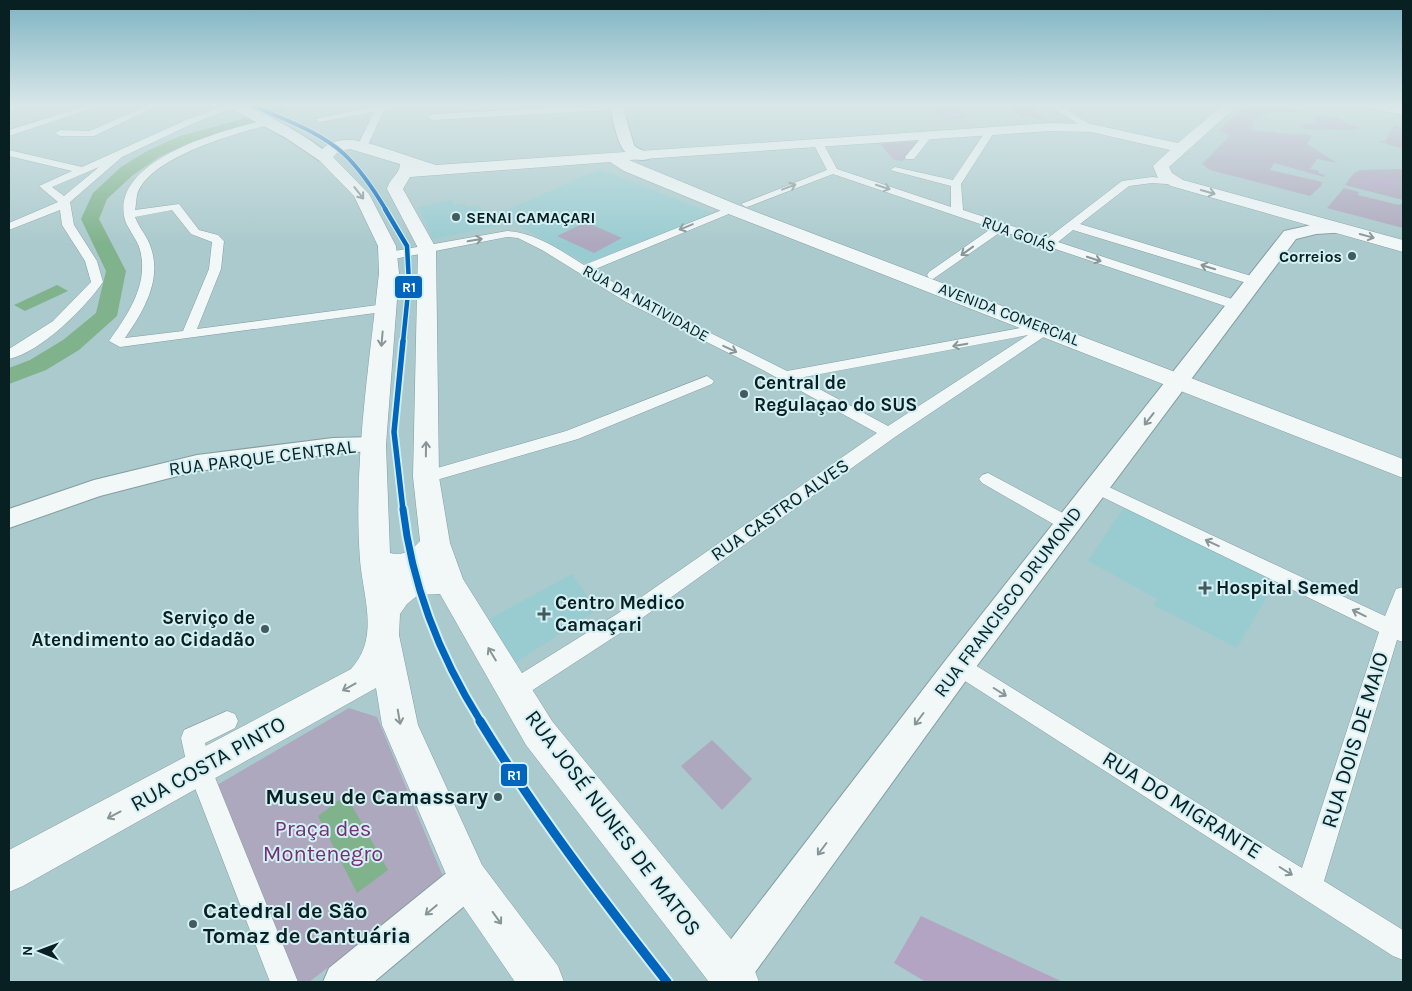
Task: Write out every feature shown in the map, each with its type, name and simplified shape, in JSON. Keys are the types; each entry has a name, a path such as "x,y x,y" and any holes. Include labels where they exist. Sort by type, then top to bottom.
{"main road":[{"path":"317,151 361,194 388,258 373,445 374,560 400,725 468,879 542,982"},
{"path":"325,158 328,151"},
{"path":"370,151 405,170 416,172 431,169 586,160 616,152"},
{"path":"631,151 657,166 683,160 703,151"},
{"path":"657,166 702,151"},
{"path":"1177,151 1161,169 1164,175 1177,183 1403,246"},
{"name":"AVENIDA COMERCIAL","path":"616,152 657,166 739,206 1040,324 1403,454"},
{"path":"405,170 395,189 425,250"},
{"name":"AVENIDA COMERCIAL","path":"739,206 934,275 1040,324"},
{"path":"1278,212 1291,221 1292,234 1316,229 1342,229"},
{"name":"RUA FRANCISCO DRUMOND","path":"733,978 959,666 1292,234"},
{"path":"388,258 407,246 425,250"},
{"path":"388,258 404,264 425,250"},
{"name":"RUA JOSÉ NUNES DE MATOS","path":"425,250 426,477 435,543 449,582 539,733 733,978"},
{"name":"AVENIDA COMERCIAL","path":"1183,376 1403,469"},
{"name":"RUA PARQUE CENTRAL","path":"9,519 94,489 198,463 333,446 373,445"},
{"path":"374,560 392,567 412,564 426,555 435,543"},
{"path":"384,624 392,596 401,589 417,584 449,582"},
{"name":"RUA COSTA PINTO","path":"9,872 200,770 363,679 376,664 384,624"},
{"path":"343,982 468,879"}],"street":[{"path":"9,354 60,324 82,303 97,282 91,261 68,225 65,202 43,187 126,151"},
{"path":"182,151 171,156 154,168 138,183 129,197 129,215 146,249 149,262 141,303 116,341 120,343 188,335 385,308"},
{"path":"585,269 833,170 823,151"},
{"path":"910,157 915,151"},
{"path":"957,211 956,184 977,151"},
{"path":"9,153 82,170"},
{"path":"9,227 48,212 65,202 118,155"},
{"name":"RUA GOIÁS","path":"833,170 957,211 1048,244 1236,305"},
{"path":"895,170 956,184"},
{"path":"1048,244 1126,183 1140,180 1177,183"},
{"path":"129,215 175,206 195,232 214,237 218,241 215,269 188,335"},
{"path":"1073,226 1254,281"},
{"path":"934,275 1000,227"},
{"name":"RUA DA NATIVIDADE","path":"425,250 514,234 546,248 585,269 631,298 786,376 889,433"},
{"path":"786,376 991,339 1040,324"},
{"name":"RUA CASTRO ALVES","path":"514,690 624,620 889,433 1009,354 1040,324"},
{"path":"991,339 1006,344 1009,354"},
{"path":"426,477 572,435 707,381"},
{"path":"988,478 1068,524"},
{"path":"1096,487 1397,631"},
{"name":"RUA DOIS DE MAIO","path":"1310,885 1397,631 1403,595"},
{"name":"RUA DO MIGRANTE","path":"959,666 1310,885 1403,946"},
{"path":"227,722 192,738 200,770 284,982"}],"shaded area":[{"path":"600,169 711,213 587,264 498,214"},
{"path":"1373,177 1394,178 1399,186 1377,188 1357,184 1357,181"},
{"name":"SENAI CAMAÇARI","path":"452,200 454,205 464,203 467,207 478,205 498,226 433,239 418,207"},
{"path":"57,285 68,291 25,311 14,305"},
{"name":"Hospital Semed","path":"1124,507 1279,577 1237,648 1153,605 1157,599 1088,561"},
{"name":"Centro Medico Camaçari","path":"572,574 597,610 514,664 489,619"},
{"path":"346,795 388,870 357,893 318,816"},
{"path":"921,916 1063,982 926,982 894,963"}],"green space":[{"path":"886,151 911,151 903,161 894,160"},
{"path":"1215,151 1318,151 1337,163 1317,159 1310,169 1319,171 1318,173 1325,175 1324,177 1274,163 1270,170 1322,182 1321,186 1310,196 1210,170 1202,164"},
{"path":"1403,169 1403,200 1345,185 1354,173 1360,170"},
{"path":"1344,188 1359,192 1358,195 1399,205 1403,203 1403,228 1327,208"},
{"path":"586,222 622,238 594,253 557,236"},
{"name":"Praça des Montenegro","path":"349,708 377,717 444,879 309,982 272,982 200,795"},
{"path":"712,740 752,779 722,810 681,766"}],"waterway":[{"path":"9,377 38,365 71,345 106,316 116,271 90,219 99,197 127,171 159,151"}],"transit line":[{"name":"R1","path":"340,151 371,185 407,246 409,283 394,432 406,533 417,583 436,637 462,692 528,797 597,893 667,982"}],"place":[{"name":"SENAI CAMAÇARI","path":"456,217"},
{"name":"Correios","path":"1352,256"},
{"name":"Central de Regulaçao do SUS","path":"744,394"},
{"name":"Hospital Semed","path":"1205,588"},
{"name":"Centro Medico Camaçari","path":"544,614"},
{"name":"Serviço de Atendimento ao Cidadão","path":"265,629"},
{"name":"Museu de Camassary","path":"498,797"},
{"name":"Catedral de São Tomaz de Cantuária","path":"193,924"}]}
